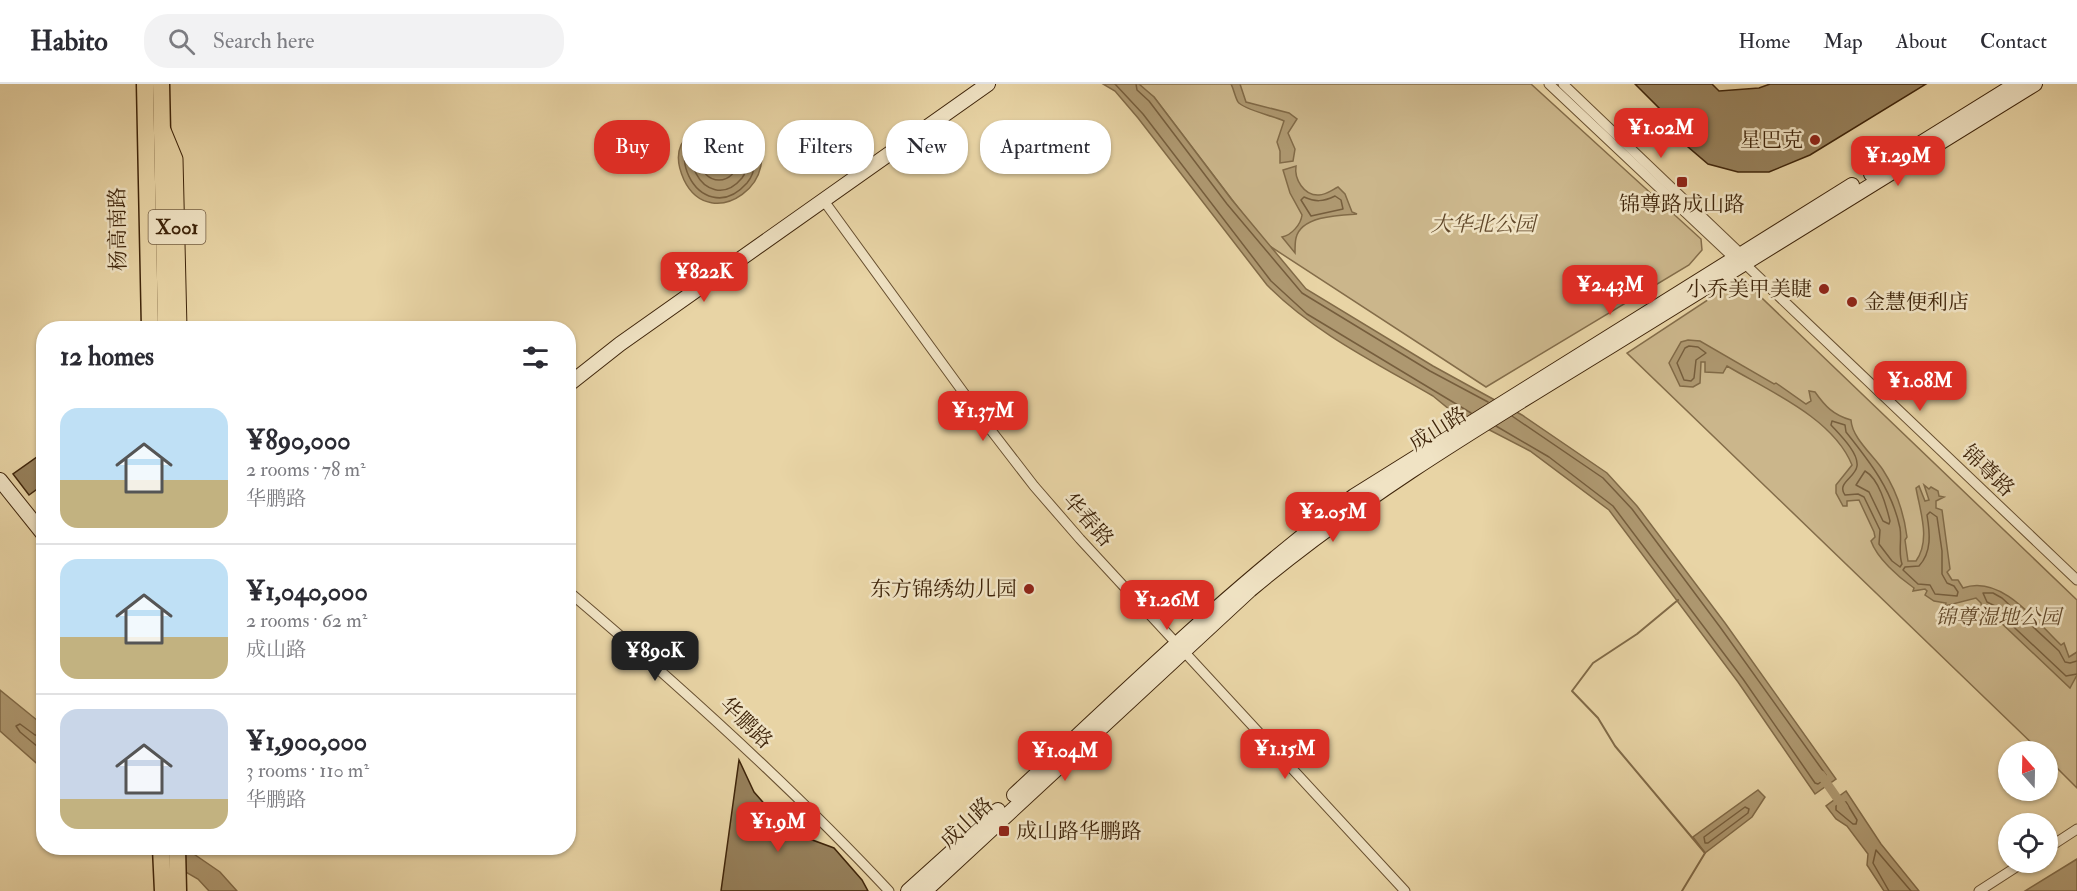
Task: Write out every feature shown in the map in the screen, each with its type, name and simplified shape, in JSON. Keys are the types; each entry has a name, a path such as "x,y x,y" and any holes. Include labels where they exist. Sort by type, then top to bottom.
{"highway":[{"name":"杨高南路","path":"145,84 154,129 158,299 164,321"},
{"name":"杨高南路","path":"154,129 165,88"},
{"name":"杨高南路","path":"152,321 158,299"},
{"path":"161,855 162,891"},
{"path":"178,855 182,889"}],"main road":[{"path":"576,379 620,344 988,84"},
{"name":"成山路","path":"908,891 1180,647 1303,546 1361,503 1471,427 2016,84"},
{"name":"成山路","path":"1739,259 2035,84"},
{"name":"杨高南路","path":"143,321 139,162 154,129"},
{"name":"杨高南路","path":"154,129 175,159 179,321"},
{"path":"0,480 36,525"},
{"name":"成山路","path":"925,891 1180,647"},
{"path":"156,855 157,891"},
{"path":"182,855 182,889"}],"street":[{"name":"锦尊路","path":"1549,84 1739,259 2077,580"},
{"name":"锦尊路","path":"1563,84 1739,259"},
{"name":"华春路","path":"824,201 1034,486 1405,891"},
{"name":"华鹏路","path":"576,598 681,687 832,831 889,891"},
{"path":"2058,841 2077,829"},
{"path":"1979,891 2007,873"}],"green space":[{"name":"大华北公园","path":"1137,84 1531,84 1701,239 1702,250 1689,265 1486,387 1265,243 1154,97"},
{"name":"锦尊湿地公园","path":"1741,278 2077,600 2077,788 2058,769 2058,741 2030,741 1627,353"}],"water":[{"path":"1103,84 1139,84 1154,97 1232,200 1306,289 1433,366 1522,415 1607,473 1637,506 1725,623 1836,779 1815,794 1738,682 1609,510 1530,451 1449,409 1433,396 1368,359 1304,318 1267,285 1138,118 1115,91"},
{"path":"1231,84 1240,84 1246,102 1289,113 1297,119 1288,133 1295,149 1293,161 1280,163 1277,142 1284,121 1241,105"},
{"path":"682,143 682,174 678,158"},
{"path":"1296,166 1298,181 1305,190 1319,195 1338,187 1345,194 1352,212 1357,214 1322,218 1305,225 1296,238 1295,253 1282,237 1295,229 1302,215 1290,193 1283,170"},
{"path":"682,174 758,174 754,182 742,194 727,202 711,203 696,196"},
{"path":"1700,341 1774,384 1776,383 1806,404 1811,401 1809,391 1815,392 1830,409 1851,420 1859,440 1883,470 1896,494 1906,528 1908,561 1916,561 1924,535 1916,488 1919,486 1925,501 1929,500 1924,485 1938,491 1939,496 1944,497 1936,501 1936,508 1942,510 1950,569 1947,572 1952,580 1958,580 1963,588 1977,585 2004,594 2017,602 2061,645 2064,643 2069,657 2077,652 2077,675 2070,688 1996,618 1991,610 1982,610 1981,603 1976,598 1945,606 1946,603 1934,601 1925,595 1927,591 1925,589 1913,591 1914,588 1889,567 1871,541 1875,537 1874,532 1859,500 1847,501 1847,506 1843,506 1836,493 1836,485 1852,465 1843,448 1815,420 1798,407 1727,366 1723,373 1705,372 1705,362 1701,362 1700,383 1693,387 1680,386 1669,363 1681,342"},
{"path":"0,690 36,719 36,763 0,731"},
{"path":"1758,790 1765,797 1752,817 1705,853 1693,837"},
{"path":"1846,791 1881,844 1919,891 1884,891 1867,865 1868,854 1847,826 1836,819 1826,806"},
{"path":"156,855 195,855 220,872 237,891 209,891 198,879"},
{"path":"2077,859 2077,891 2025,891 2058,873 2058,871"}],"building":[{"path":"1635,84 1712,84 1719,91 1759,88 1770,84 1926,84 1810,155 1769,172 1738,172 1708,164 1687,146 1684,133"},
{"path":"36,458 36,490 29,495 13,474"},
{"path":"739,760 754,792 782,824 807,838 834,848 862,880 868,891 721,891"}],"waterway":[{"path":"1678,600 1637,634 1593,663 1572,691 1598,718 1615,746 1705,853 1682,891"},
{"path":"1821,775 1844,808"}],"place":[{"name":"星巴克","path":"1815,140"},
{"name":"锦尊路成山路","path":"1682,182"},
{"name":"小乔美甲美睫","path":"1824,289"},
{"name":"金慧便利店","path":"1852,302"},
{"name":"东方锦绣幼儿园","path":"1029,589"},
{"name":"成山路华鹏路","path":"1004,831"}]}
